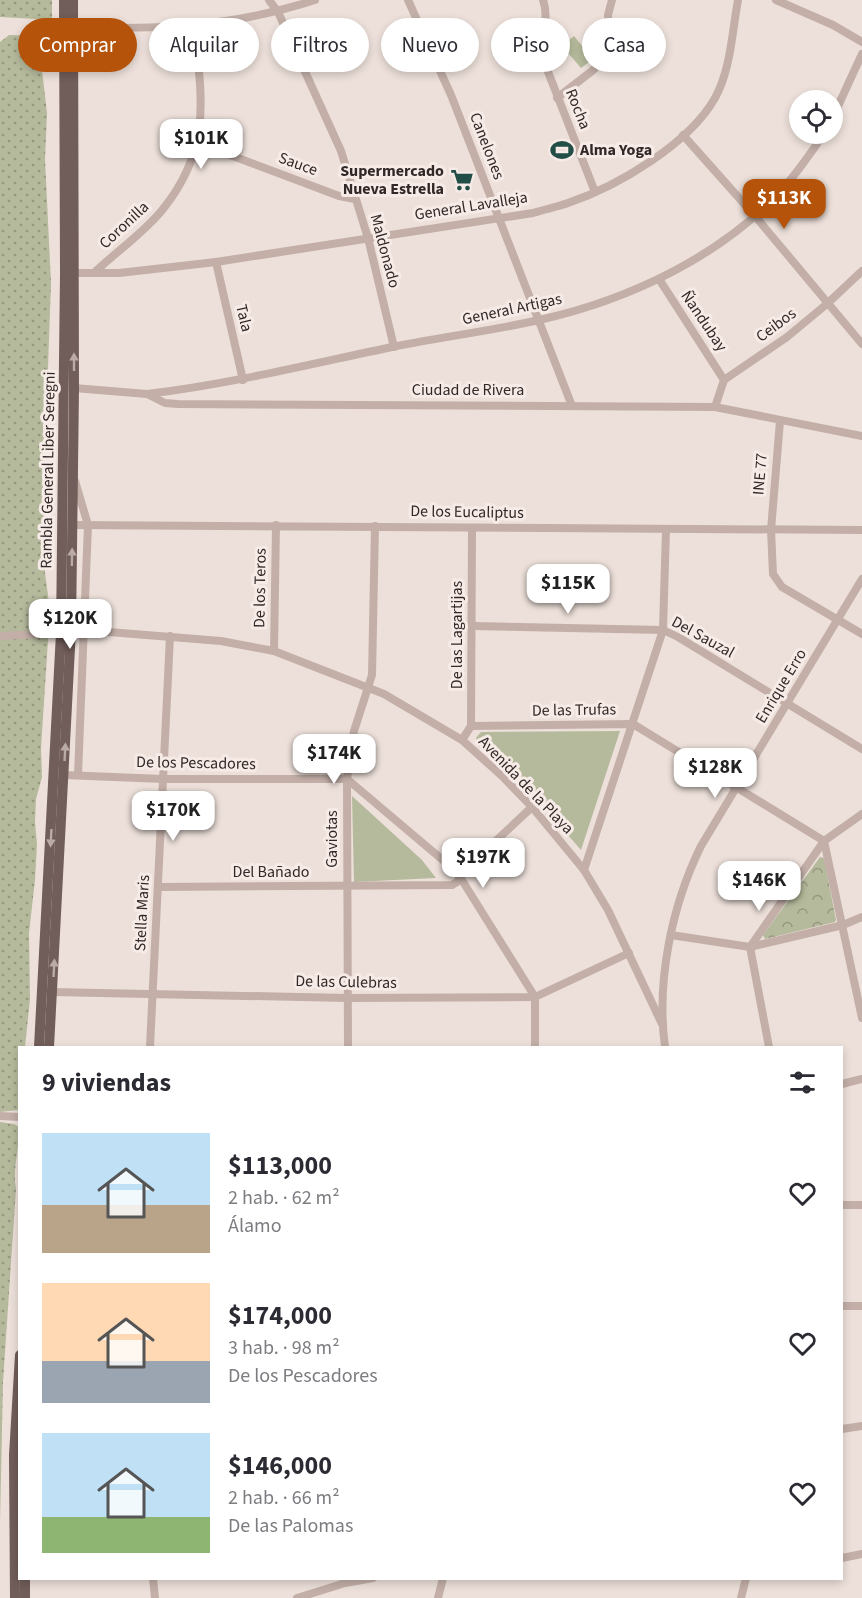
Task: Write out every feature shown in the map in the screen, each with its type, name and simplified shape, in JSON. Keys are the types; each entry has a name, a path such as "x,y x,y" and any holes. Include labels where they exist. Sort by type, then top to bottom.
{"main road":[{"name":"Rambla General Liber Seregni","path":"64,0 67,18"},
{"name":"Rambla General Liber Seregni","path":"70,18 73,0"},
{"name":"Rambla General Liber Seregni","path":"49,1046 64,775 65,282 68,72"},
{"name":"Rambla General Liber Seregni","path":"39,1046 72,525 74,273 70,72"},
{"path":"15,1598 14,1455 18,1389"},
{"path":"25,1580 25,1598"}],"street":[{"name":"Maldonado","path":"269,0 278,12 341,151 368,238 394,347"},
{"path":"252,18 315,0"},
{"name":"Canelones","path":"408,0 451,96 572,406"},
{"name":"Rocha","path":"543,0 546,12 541,47 543,59 595,192"},
{"path":"557,98 609,55 608,15 612,0"},
{"name":"General Lavalleja","path":"74,273 119,273 216,262 533,213 569,203 640,168 694,125 715,98 726,71 738,0"},
{"path":"776,0 833,25 862,42"},
{"path":"843,95 862,54"},
{"name":"Coronilla","path":"96,272 162,210 182,182 198,143 202,96 199,72"},
{"path":"683,135 755,216 862,344"},
{"name":"Sauce","path":"198,143 355,199"},
{"name":"General Artigas","path":"147,394 243,380 394,347 539,320 578,310 658,279 682,267 755,216 786,185 817,144"},
{"name":"Tala","path":"216,262 243,380"},
{"name":"Ceibos","path":"724,380 787,337 862,271"},
{"name":"Ñandubay","path":"658,279 724,380"},
{"path":"715,407 724,380"},
{"name":"Ciudad de Rivera","path":"74,388 147,394 165,403 178,404 715,407 862,436"},
{"name":"INE 77","path":"780,421 771,530 773,574 782,587 839,620"},
{"path":"73,474 88,525 78,775"},
{"name":"De los Eucaliptus","path":"72,525 862,530"},
{"name":"De los Teros","path":"274,651 276,525"},
{"name":"Gaviotas","path":"348,1046 347,779 354,731 372,675 375,526"},
{"name":"De las Lagartijas","path":"471,726 472,528"},
{"path":"584,870 663,630 666,530"},
{"name":"Enrique Erro","path":"665,1046 662,1024 671,935 687,875 701,846 862,579"},
{"path":"839,620 862,634"},
{"name":"Del Sauzal","path":"472,627 663,630 862,749"},
{"name":"Avenida de la Playa","path":"0,636 84,630 221,641 274,651 369,688 462,740 532,807 584,870 608,910 662,1024"},
{"name":"Stella Maris","path":"150,1046 170,636"},
{"name":"De las Trufas","path":"471,726 633,724 824,841"},
{"path":"462,740 471,726"},
{"name":"De los Pescadores","path":"64,775 163,779 347,779"},
{"path":"347,779 460,877 535,997 535,1046"},
{"name":"Del Bañado","path":"159,887 452,885 532,807"},
{"path":"769,1046 750,947 824,841 862,814"},
{"path":"824,841 862,1018"},
{"path":"671,935 750,947 843,925 862,917"},
{"name":"De las Culebras","path":"52,992 348,998 535,997 629,953"},
{"path":"843,1084 862,1079"},
{"path":"0,1116 18,1117"},
{"path":"843,1205 862,1205"},
{"path":"843,1306 862,1306"},
{"path":"843,1429 862,1426"},
{"path":"843,1558 862,1554"},
{"path":"153,1580 155,1598"},
{"path":"297,1598 362,1580"},
{"path":"438,1598 442,1580"},
{"path":"741,1598 746,1580"}],"green space":[{"path":"0,0 52,0 52,18 0,17"},
{"path":"9,35 18,35 18,72 42,72 47,113 45,159 51,283 44,412 44,503 45,573 50,610 41,748 42,777 36,799 37,844 29,933 30,999 25,1046 18,1046 18,1110 0,1112 0,42"},
{"path":"574,36 582,46 581,68 570,55 570,39"},
{"path":"620,731 581,850 534,796 478,745 476,738 481,732"},
{"path":"352,796 422,860 436,878 354,882"},
{"path":"820,857 824,858 835,922 765,939 763,935"},
{"path":"0,1122 18,1126 18,1143 3,1382 0,1524"}],"place":[{"name":"Alma Yoga","path":"562,150"},
{"name":"Supermercado Nueva Estrella","path":"462,180"}]}
